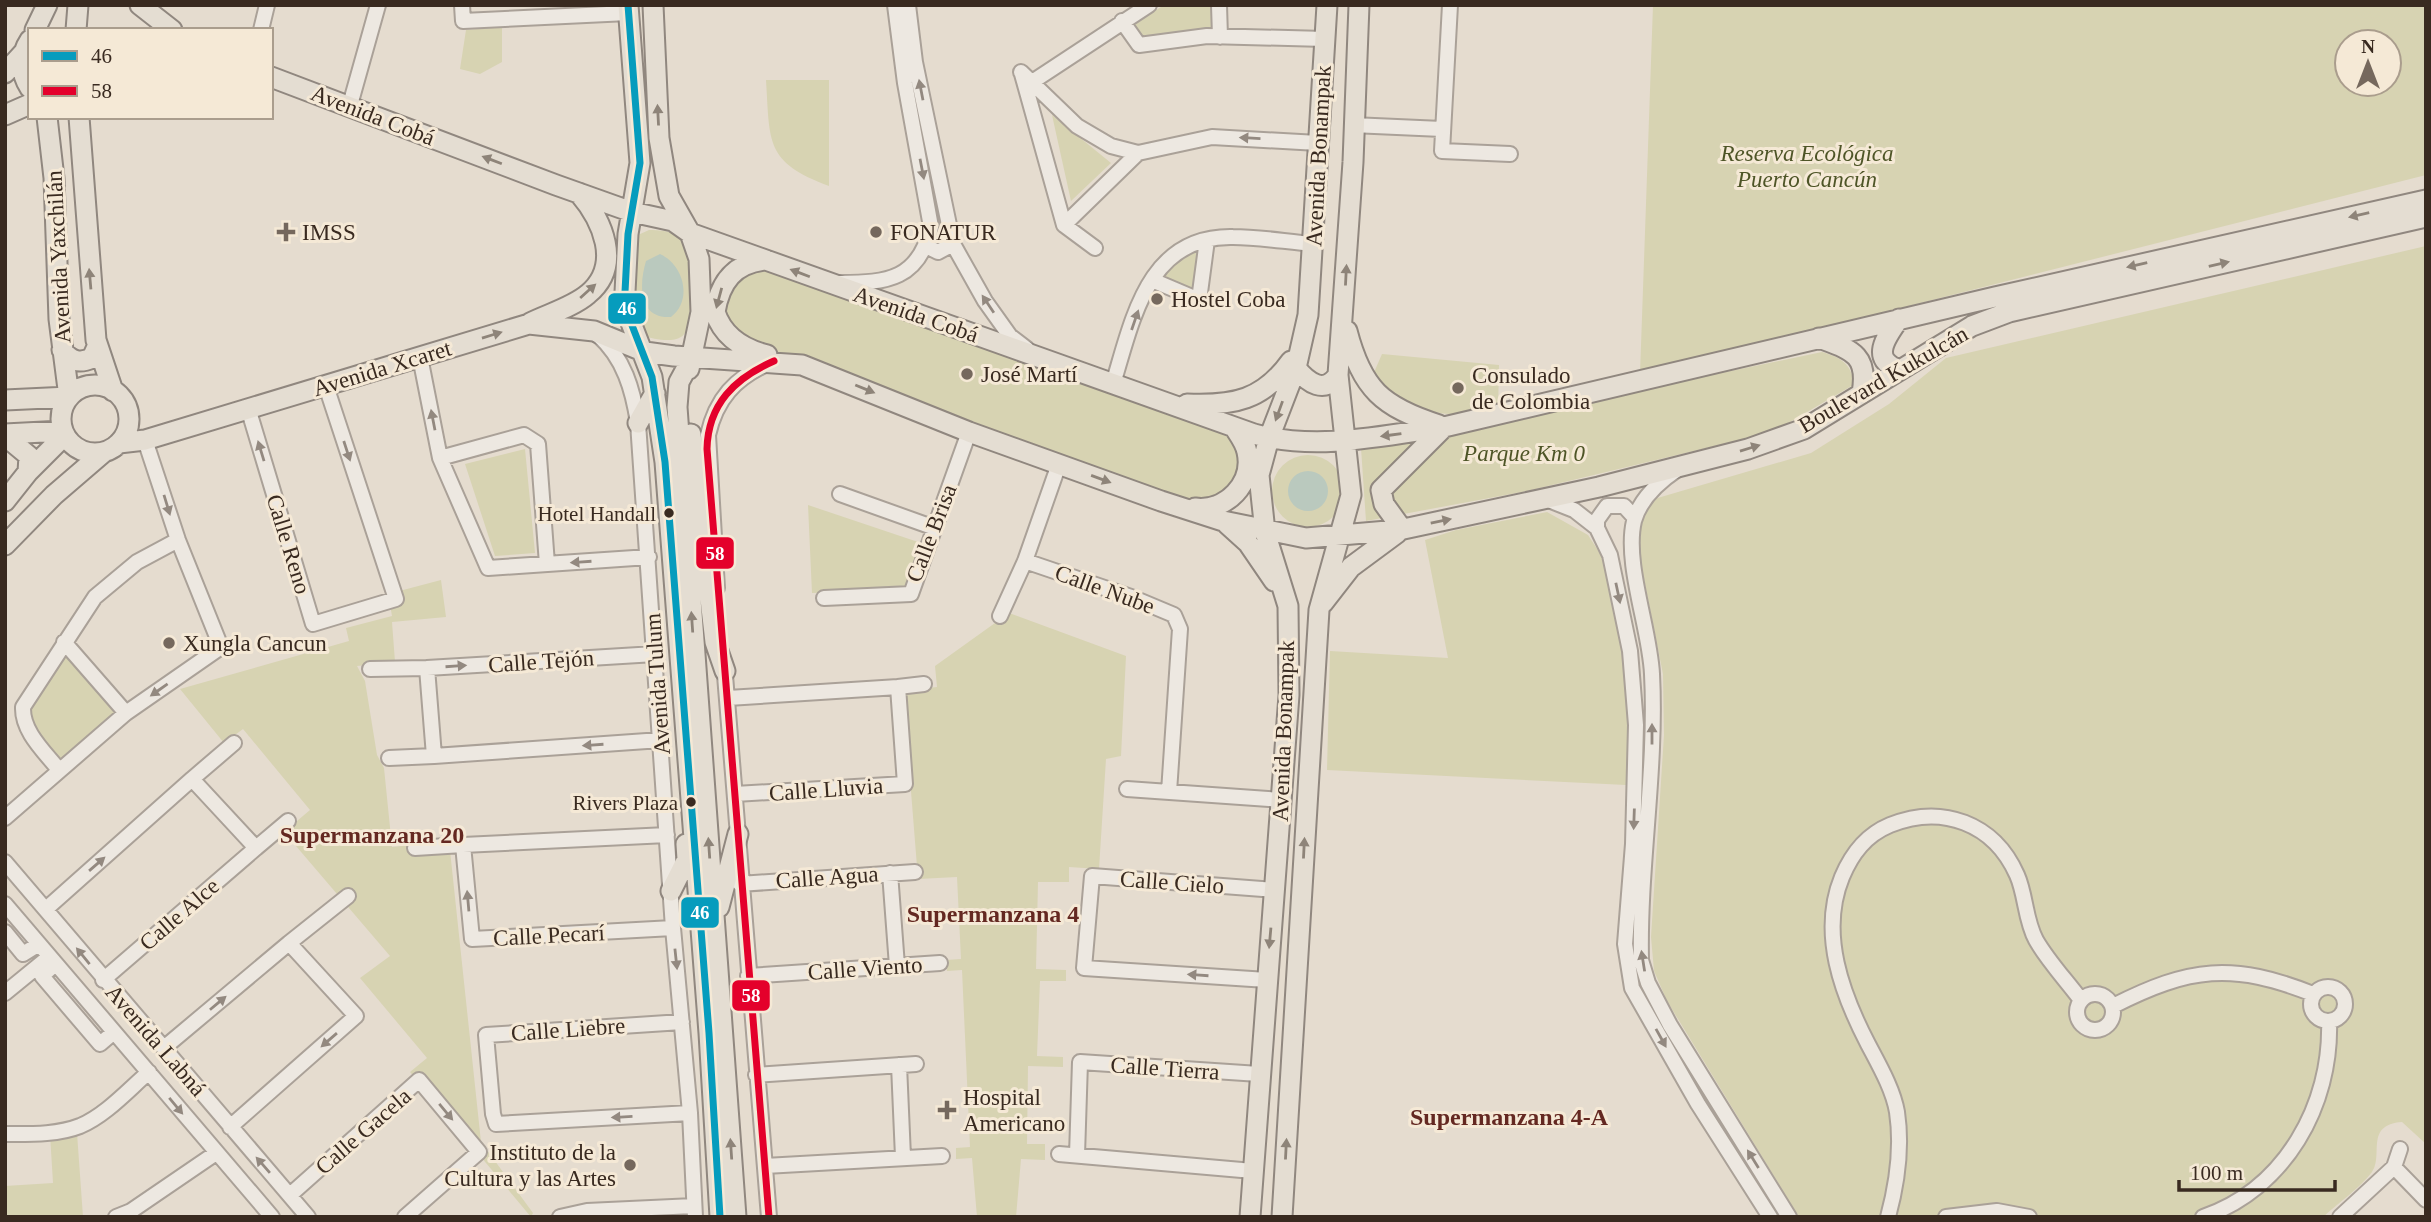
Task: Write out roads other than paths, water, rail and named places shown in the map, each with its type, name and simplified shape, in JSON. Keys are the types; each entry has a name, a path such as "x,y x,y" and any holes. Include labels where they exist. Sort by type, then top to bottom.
{"main road":[{"path":"36,28 47,5"},
{"path":"76,28 78,5"},
{"path":"139,5 169,28"},
{"path":"653,5 659,138 669,196 691,233 699,259 701,312 686,398 715,642 725,671"},
{"name":"Avenida Bonampak","path":"1250,1217 1289,695 1288,606 1265,532 1259,475 1269,438 1302,346 1314,244 1327,5"},
{"name":"Avenida Bonampak","path":"1282,1217 1319,610 1351,495 1338,375 1344,317 1359,5"},
{"path":"628,9 639,179 632,212"},
{"path":"5,73 27,46"},
{"path":"27,46 21,65 28,85"},
{"name":"Avenida Cobá","path":"273,78 578,193 632,212 673,221 691,233 827,283 1234,427 1269,438 1316,442 1344,440"},
{"path":"5,115 28,105"},
{"name":"Avenida Yaxchilán","path":"47,119 54,178 56,272 62,350 69,397"},
{"name":"Avenida Yaxchilán","path":"79,119 85,225 97,347 113,391"},
{"path":"639,179 653,186 667,182"},
{"path":"529,324 588,294 601,276 607,248 603,228 578,193"},
{"name":"Boulevard Kukulcán","path":"1344,440 1444,427 1899,319 2426,200"},
{"name":"Avenida Tulum","path":"632,212 624,266 625,292 628,315 637,341 645,352 655,393 665,462 685,752 709,1033 720,1217"},
{"name":"Boulevard Kukulcán","path":"1316,538 1404,529 1546,499 1748,449 1804,429 1972,326 2009,312 2426,217"},
{"path":"768,260 751,262 724,281 715,312 727,335 754,352 802,365 969,432 1223,521 1265,532 1316,538 1348,510"},
{"path":"1319,610 1351,567 1404,529 1382,500 1381,490 1444,427 1396,408 1366,382 1355,361 1344,317"},
{"path":"1899,319 1886,337 1881,353 1891,368 1899,370"},
{"name":"Avenida Xcaret","path":"111,448 529,324 594,331 645,352 692,358"},
{"path":"1819,338 1852,352 1860,359 1865,371 1862,393"},
{"path":"1168,403 1212,405 1246,399 1276,381 1302,346"},
{"path":"62,350 69,359 79,362 92,358 97,347"},
{"path":"692,358 774,361 802,365"},
{"name":"Avenida Tulum","path":"692,358 679,382 677,407 736,1217"},
{"path":"1296,368 1305,378 1320,386 1331,384 1338,375"},
{"path":"5,400 69,397 89,386 113,391 124,402 129,416 145,440"},
{"path":"638,424 655,393"},
{"path":"69,397 61,413 64,433 80,450 111,448"},
{"path":"5,545 54,495 111,448 126,432 129,416"},
{"path":"1173,505 1200,509 1214,507 1239,489 1247,472 1248,459 1244,443 1234,427"},
{"path":"5,435 64,433"},
{"path":"5,501 64,433"},
{"path":"5,435 29,456 31,469"},
{"path":"1262,462 1285,444 1296,441"},
{"path":"1316,442 1328,448 1349,469"},
{"path":"31,469 47,474 54,495"},
{"path":"1261,504 1278,524 1295,537"},
{"path":"1223,521 1248,543 1288,606"},
{"path":"1289,695 1300,703 1312,696"},
{"path":"1286,757 1290,750 1299,747 1309,757"},
{"path":"671,891 687,859 685,752"},
{"path":"715,925 738,834"}],"street":[{"path":"261,28 267,5"},
{"path":"350,106 378,5"},
{"path":"462,5 463,21 628,9"},
{"path":"1032,82 1149,5"},
{"path":"1219,5 1220,37"},
{"path":"1450,5 1441,151 1510,154"},
{"path":"907,6 915,62 953,244 1010,335 1034,355"},
{"path":"827,283 889,280 910,268 926,246 931,227 905,83 907,6"},
{"path":"1122,21 1139,44 1220,37 1325,40"},
{"path":"1095,248 1064,225 1021,72 1077,126 1111,146 1138,153 1212,136 1318,143"},
{"path":"1353,125 1442,129"},
{"path":"1064,225 1138,153"},
{"path":"1112,384 1144,292 1163,261 1194,242 1231,237 1314,244"},
{"path":"1152,280 1199,300 1207,240"},
{"path":"926,246 938,252 953,244"},
{"name":"Avenida Tulum","path":"594,331 621,362 635,403 638,424 673,928 691,1113 694,1211"},
{"path":"420,357 440,458 488,568 649,557"},
{"path":"769,1217 740,884 708,435 713,414 737,380 774,361"},
{"name":"Calle Reno","path":"248,408 313,624 396,599 326,386"},
{"name":"Calle Brisa","path":"824,598 911,594 969,432"},
{"path":"440,458 524,435 538,444 547,564"},
{"path":"5,818 127,713 220,648 178,540 145,440"},
{"name":"Calle Nube","path":"1000,616 1025,561 1059,464"},
{"path":"1685,466 1655,488 1635,518 1633,530 1638,590 1652,671 1652,756 1641,960 1648,983 1670,1025 1789,1217"},
{"path":"840,494 935,528"},
{"path":"1546,499 1574,510 1597,528"},
{"path":"1635,518 1624,506 1607,506 1597,520 1597,528 1610,555 1630,651 1636,725 1633,844 1625,944 1632,988 1698,1104 1770,1217"},
{"path":"59,770 27,729 23,707 95,597 137,562 178,540"},
{"name":"Calle Nube","path":"1025,561 1131,597 1174,615 1180,629 1169,792"},
{"path":"64,642 127,713"},
{"name":"Calle Tejón","path":"370,668 427,668 655,653"},
{"path":"427,668 434,756"},
{"path":"728,698 925,684"},
{"name":"Calle Lluvia","path":"735,794 905,784 898,687"},
{"path":"389,758 661,740"},
{"path":"5,932 23,954 50,915 192,779 234,743"},
{"path":"192,779 256,848"},
{"path":"1127,789 1282,800"},
{"path":"1888,1217 1899,1150 1897,1110 1882,1071 1843,991 1836,963 1833,927 1838,889 1852,855 1876,831 1910,817 1939,814 1977,829 2000,845 2018,877 2036,940 2081,1000"},
{"name":"Calle Alce","path":"103,980 288,821"},
{"path":"415,848 667,835"},
{"name":"Calle Pecarí","path":"463,845 472,939 673,928"},
{"name":"Avenida Labná","path":"5,862 308,1217"},
{"name":"Calle Agua","path":"740,884 915,872"},
{"path":"890,873 897,966"},
{"name":"Calle Cielo","path":"1266,980 1084,968 1092,876 1275,890"},
{"path":"165,1047 348,896"},
{"name":"Avenida Labná","path":"5,904 51,963 149,1072 272,1217"},
{"path":"230,1127 356,1016 289,943"},
{"path":"5,993 51,963"},
{"name":"Calle Viento","path":"748,976 940,963"},
{"path":"2113,1006 2152,986 2182,976 2203,974 2239,973 2288,985 2313,995"},
{"path":"2329,986 2344,995 2344,1012 2329,1021 2313,1013 2311,1003 2313,995 2329,986"},
{"path":"2099,994 2113,1006 2110,1025 2091,1031 2082,1027 2077,1018 2076,1008 2081,1000 2099,994"},
{"path":"2203,1217 2218,1212 2256,1188 2281,1165 2302,1134 2320,1092 2330,1054 2329,1021"},
{"name":"Calle Liebre","path":"682,1022 486,1035 492,1101 496,1124 691,1113"},
{"name":"Calle Tierra","path":"1077,1155 1080,1062 1259,1074"},
{"path":"756,1075 916,1064"},
{"path":"899,1065 904,1157"},
{"path":"5,1135 47,1133 80,1126 104,1111 149,1072"},
{"name":"Calle Gacela","path":"290,1195 419,1080 479,1152 405,1217"},
{"path":"2340,1217 2394,1167 2400,1149"},
{"path":"116,1217 131,1211 216,1153"},
{"path":"1059,1154 1253,1171"},
{"path":"765,1166 942,1156"},
{"path":"2394,1167 2426,1200"},
{"path":"560,1217 694,1211"},
{"path":"1946,1217 1997,1211 2029,1217"}],"place":[{"name":"IMSS","path":"286,232"},
{"name":"FONATUR","path":"876,232"},
{"name":"Hostel Coba","path":"1157,299"},
{"name":"José Martí","path":"967,374"},
{"name":"Consulado de Colombia","path":"1458,388"},
{"name":"Hotel Handall","path":"669,513"},
{"name":"Xungla Cancun","path":"169,643"},
{"name":"Rivers Plaza","path":"691,802"},
{"name":"Hospital Americano","path":"947,1110"},
{"name":"Instituto de la Cultura y las Artes","path":"630,1165"}],"district":[{"name":"Supermanzana 20","path":"372,835"},
{"name":"Supermanzana 4","path":"993,914"},
{"name":"Supermanzana 4-A","path":"1509,1117"}],"park label":[{"name":"Reserva Ecológica Puerto Cancún","path":"1807,166"},
{"name":"Parque Km 0","path":"1524,453"}]}
